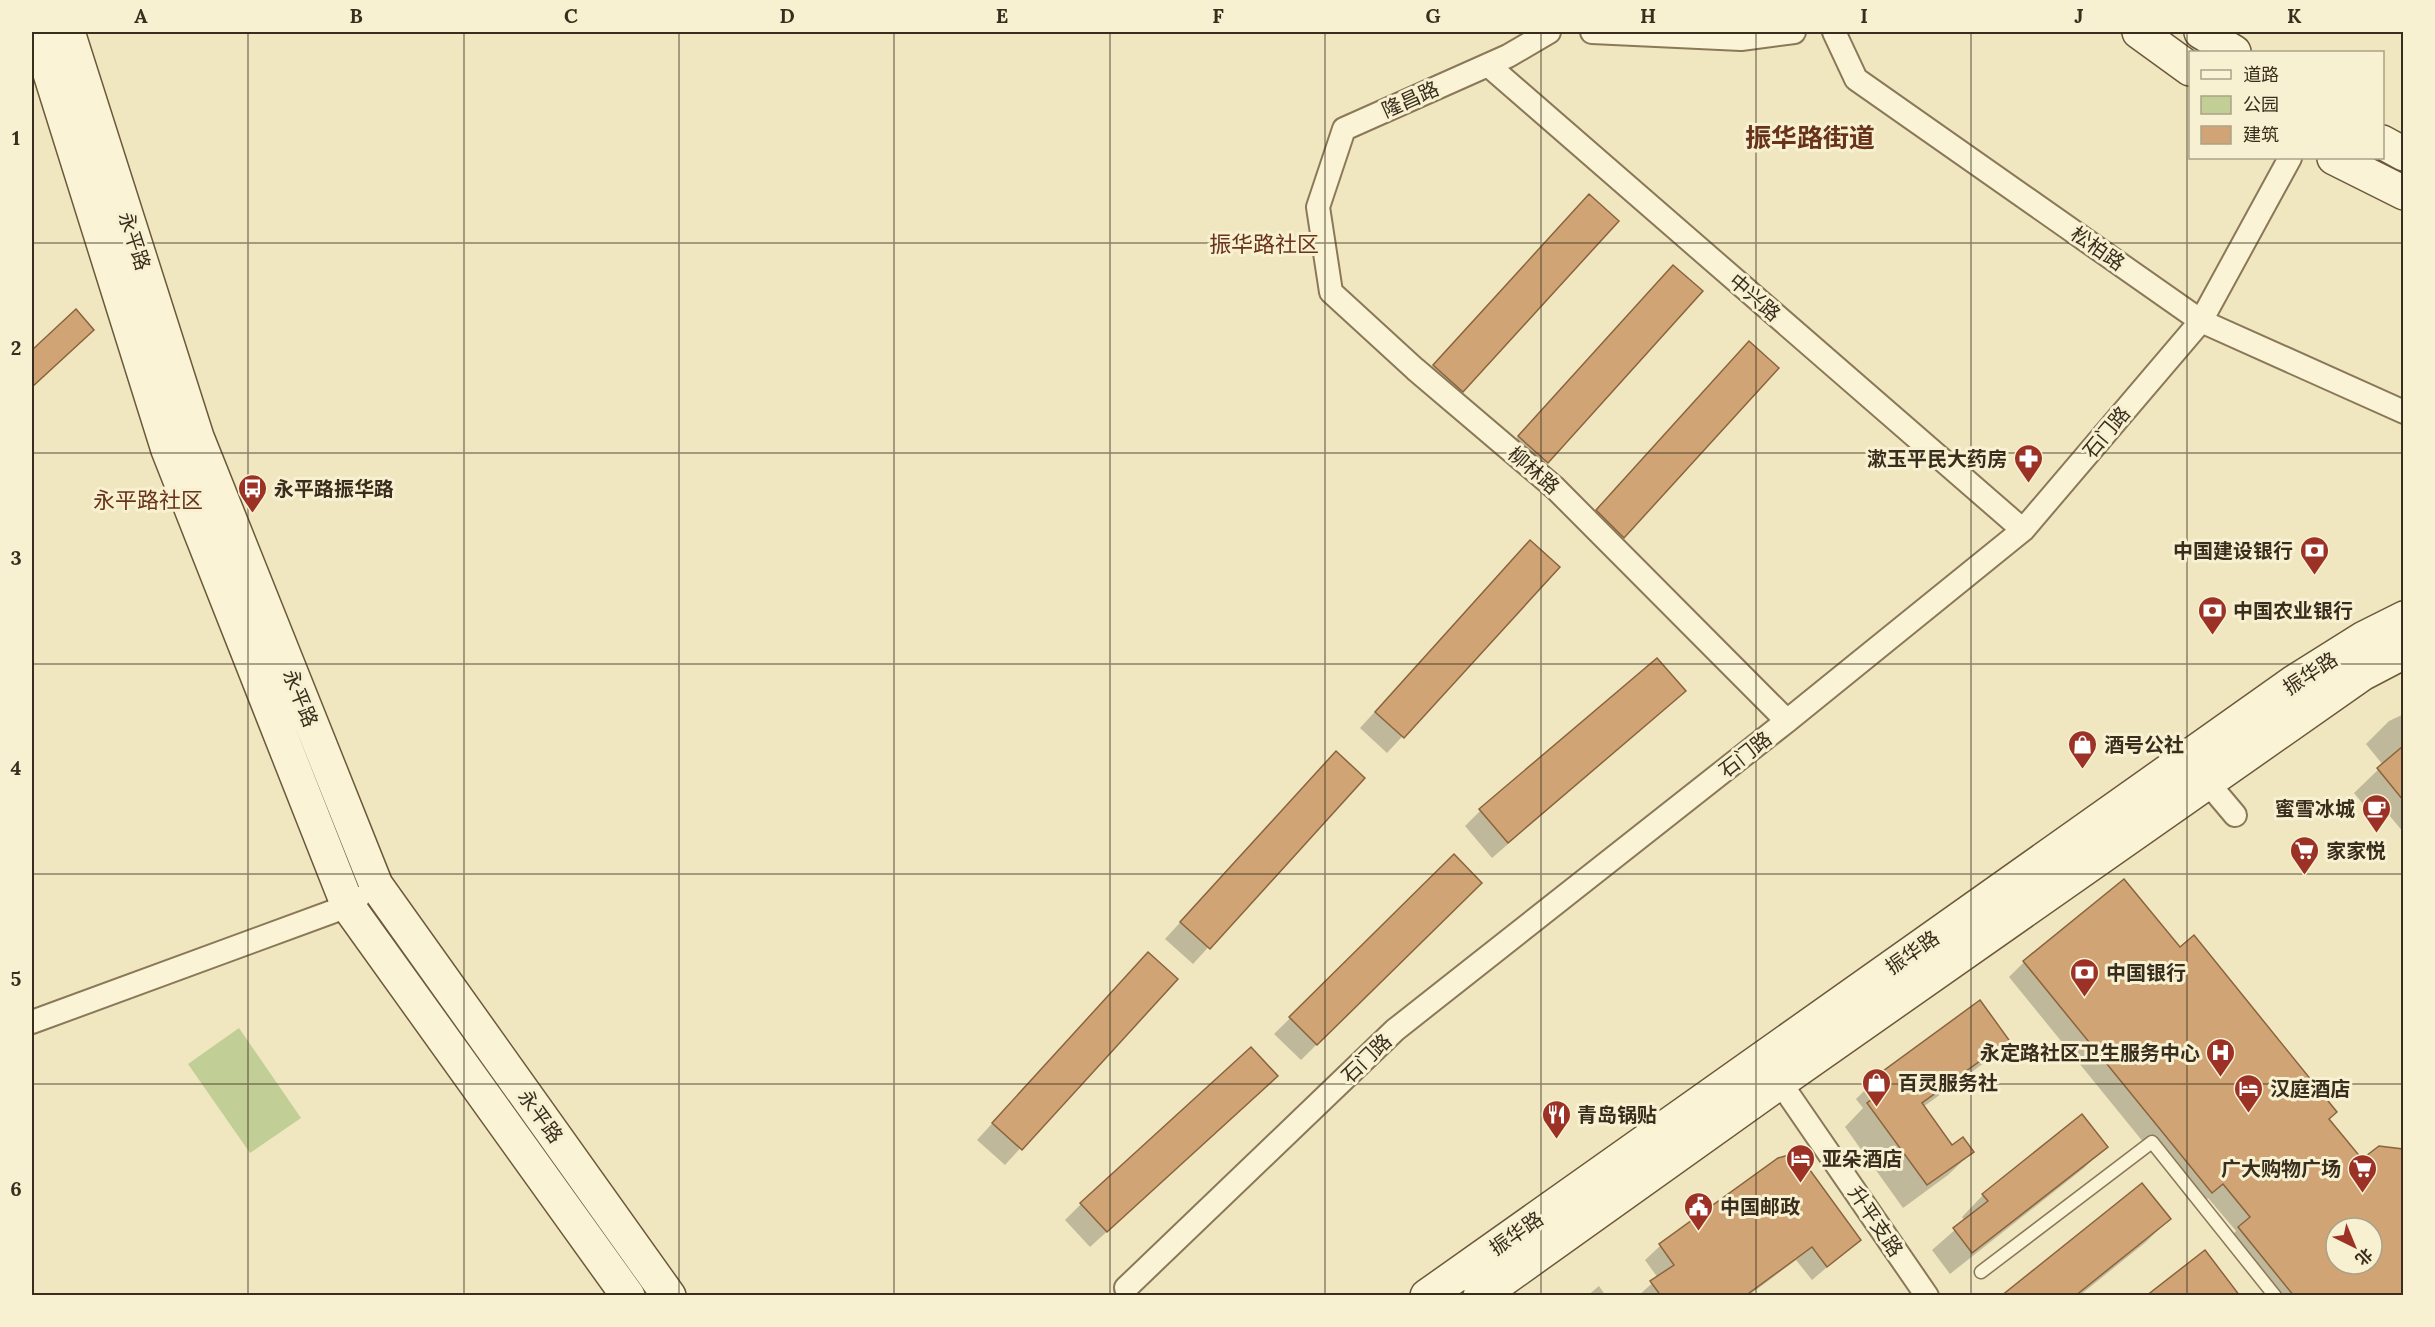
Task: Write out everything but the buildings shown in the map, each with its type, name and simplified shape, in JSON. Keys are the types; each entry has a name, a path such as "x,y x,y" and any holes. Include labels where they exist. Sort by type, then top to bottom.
{"main road":[{"name":"永平路","path":"37,32 168,450 348,906 628,1296"},
{"name":"永平路","path":"68,32 197,437 376,885 669,1296"},
{"path":"2139,32 2189,68"},
{"path":"2201,32 2232,51"},
{"path":"2384,143 2403,154"},
{"path":"2336,159 2403,193"},
{"name":"振华路","path":"1480,1296 1772,1070 2294,682 2364,638 2403,618"},
{"name":"振华路","path":"1427,1296 2208,783 2362,674 2403,652"}],"street":[{"name":"隆昌路","path":"1318,207 1344,129 1488,65 1549,32"},
{"path":"1592,32 1741,39 1794,32"},
{"name":"松柏路","path":"1834,32 1856,79 2201,321 2403,412"},
{"name":"中兴路","path":"1488,65 2023,530"},
{"name":"石门路","path":"1126,1288 1395,1030 1787,721 2023,530 2201,321 2289,159"},
{"name":"柳林路","path":"1318,207 1331,292 1415,369 1555,489 1787,721"},
{"path":"2208,783 2235,815"},
{"path":"32,1022 348,906 376,885"},
{"name":"升平支路","path":"1772,1070 1927,1296"}],"lane":[{"path":"1981,1272 2152,1142 2275,1296"}],"green space":[{"path":"239,1028 301,1118 250,1153 188,1064"}],"place":[{"name":"漱玉平民大药房","path":"2028,484"},
{"name":"永平路振华路","path":"253,514"},
{"name":"中国建设银行","path":"2314,576"},
{"name":"中国农业银行","path":"2212,636"},
{"name":"酒号公社","path":"2083,770"},
{"name":"蜜雪冰城","path":"2376,834"},
{"name":"家家悦","path":"2305,876"},
{"name":"中国银行","path":"2085,998"},
{"name":"永定路社区卫生服务中心","path":"2221,1078"},
{"name":"百灵服务社","path":"1877,1108"},
{"name":"汉庭酒店","path":"2249,1114"},
{"name":"青岛锅贴","path":"1556,1140"},
{"name":"亚朵酒店","path":"1801,1184"},
{"name":"广大购物广场","path":"2362,1194"},
{"name":"中国邮政","path":"1699,1232"}],"district":[{"name":"振华路街道","path":"1810,137"},
{"name":"振华路社区","path":"1264,244"},
{"name":"永平路社区","path":"148,500"}]}
